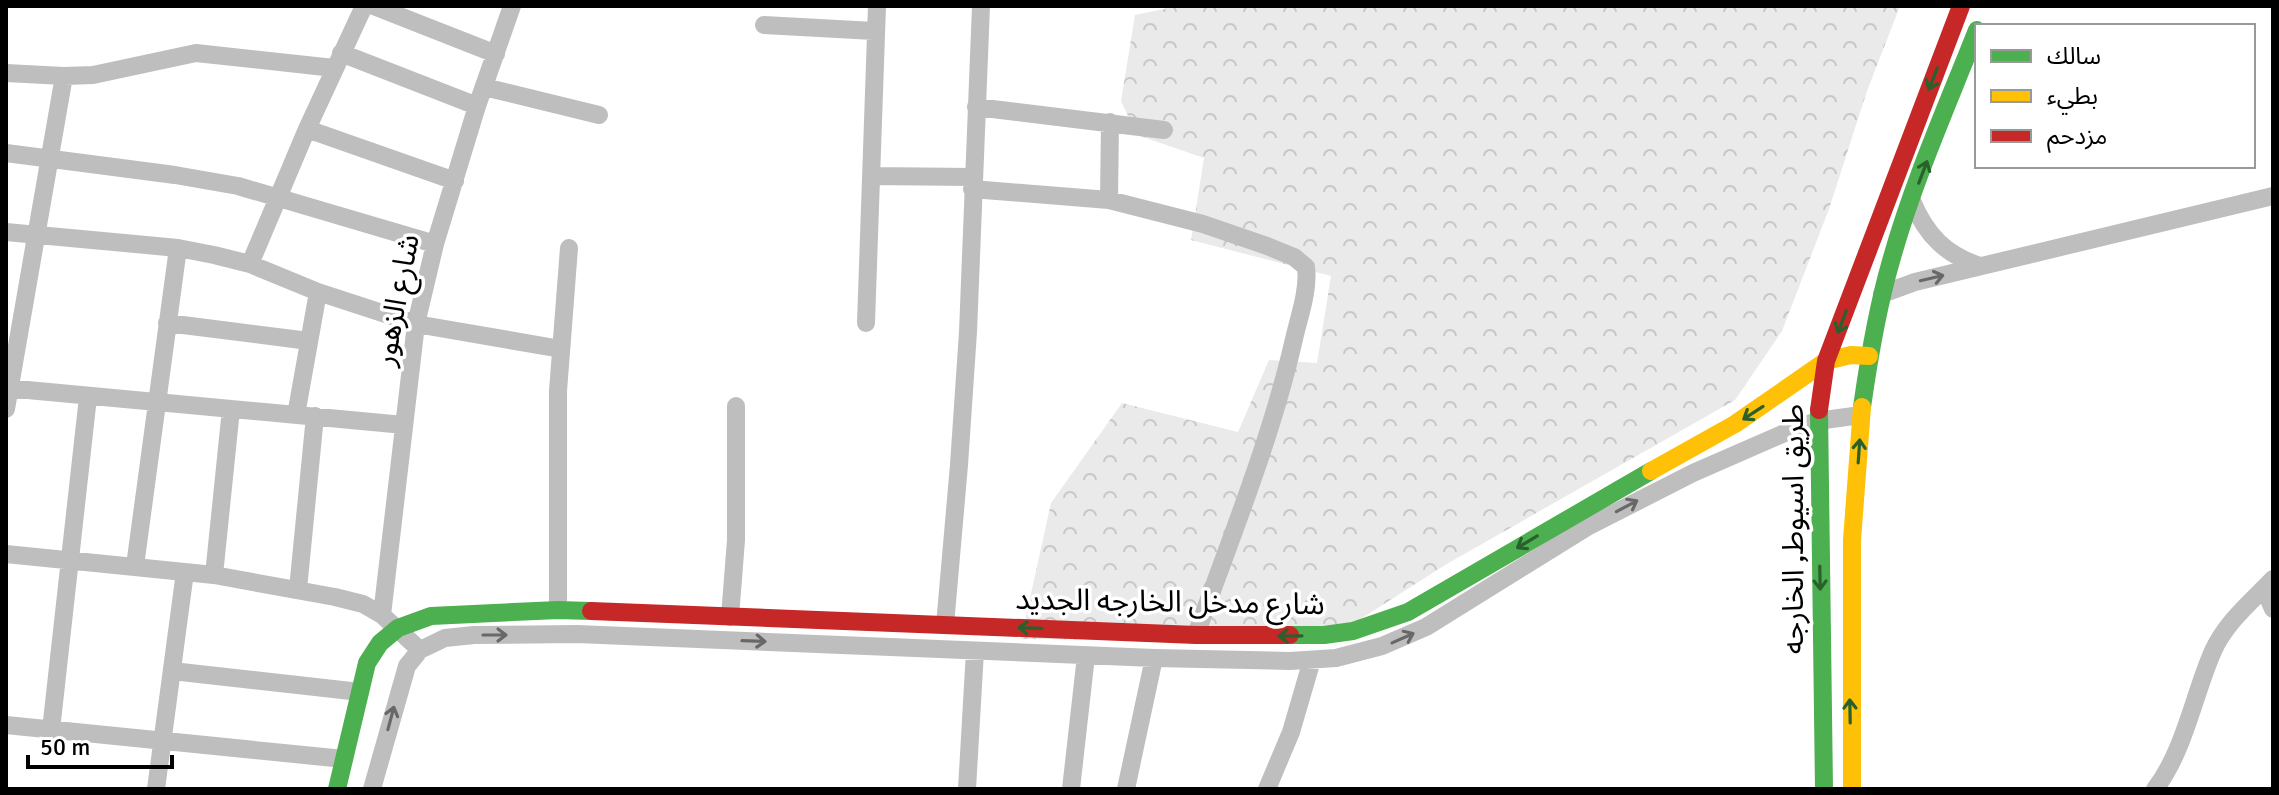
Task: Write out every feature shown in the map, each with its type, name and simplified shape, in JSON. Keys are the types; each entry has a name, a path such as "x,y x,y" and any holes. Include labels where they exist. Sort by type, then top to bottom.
{"main road":[{"name":"طريق اسيوط, الخارجه","path":"1824,789 1817,421 1826,361 1961,6"},
{"name":"طريق اسيوط, الخارجه","path":"1852,789 1849,613 1861,415 1869,356 1896,245 1975,35"},
{"path":"1889,193 1912,201"},
{"name":"شارع مدخل الخارجه الجديد","path":"398,628 431,616 558,610 1196,635 1324,635 1381,623 1433,599 1755,412 1826,361 1851,355 1869,356"},
{"path":"337,789 367,663 380,643 398,628"}],"street":[{"path":"250,264 307,129 364,6"},
{"path":"374,6 496,54"},
{"name":"شارع الزهور","path":"382,615 416,324 435,244 477,106 512,6"},
{"path":"866,323 877,6"},
{"path":"945,625 960,450 981,6"},
{"path":"764,25 874,31"},
{"path":"6,73 93,75 196,53 338,60 477,106"},
{"path":"6,409 14,317 36,235 64,76"},
{"path":"484,87 599,115"},
{"path":"976,107 1164,130"},
{"path":"1109,200 1110,122"},
{"path":"307,129 455,181"},
{"path":"6,153 207,180 435,244"},
{"path":"872,176 973,183 1109,200 1203,224 1254,241 1294,257 1306,267 1287,370 1260,458 1196,635"},
{"path":"1882,294 1915,282 2273,196"},
{"path":"1912,201 1931,237 1964,261 1983,267"},
{"path":"6,232 178,248 250,264 318,292 416,324 561,349"},
{"path":"135,566 178,248"},
{"path":"558,610 561,349 569,248"},
{"path":"298,589 309,341 318,292"},
{"path":"167,323 309,341"},
{"path":"8,388 404,425"},
{"path":"51,730 88,397"},
{"path":"730,617 736,540 736,406"},
{"path":"214,575 231,409"},
{"name":"شارع مدخل الخارجه الجديد","path":"420,650 445,638 577,634 1154,658 1312,660 1359,653 1426,627 1587,527 1693,473 1772,437 1817,421 1861,415"},
{"path":"1682,453 1693,473"},
{"path":"6,554 214,575 363,604 382,615 420,650 407,666 372,789"},
{"path":"156,789 185,572"},
{"path":"2268,584 2273,609"},
{"path":"2155,789 2167,771 2215,648 2229,625 2268,584"},
{"path":"967,789 975,651"},
{"path":"1071,789 1086,656"},
{"path":"1126,789 1154,658"},
{"path":"1267,789 1291,732 1312,660"},
{"path":"172,671 360,692"},
{"path":"6,725 344,759"}],"green space":[{"path":"1178,6 1900,6 1867,91 1829,209 1782,331 1735,400 1445,565 1359,620 1296,641 1021,639 1051,503 1122,403 1238,432 1269,360 1317,363 1331,276 1191,240 1204,158 1137,135 1121,101 1135,15"}],"traffic: fast":[{"path":"1862,407 1878,315 1900,232 1975,35"},
{"path":"1819,410 1824,789"},
{"path":"1290,635 1353,631 1408,612 1651,471"},
{"path":"337,789 367,663 380,643 398,628 431,616 591,611"}],"traffic: slow":[{"path":"1651,471 1735,424 1826,361 1851,355 1869,356"},
{"path":"1852,789 1852,540 1862,407"}],"traffic: jam":[{"path":"1819,410 1826,361 1961,6"},
{"path":"591,611 1196,635 1290,635"}]}
